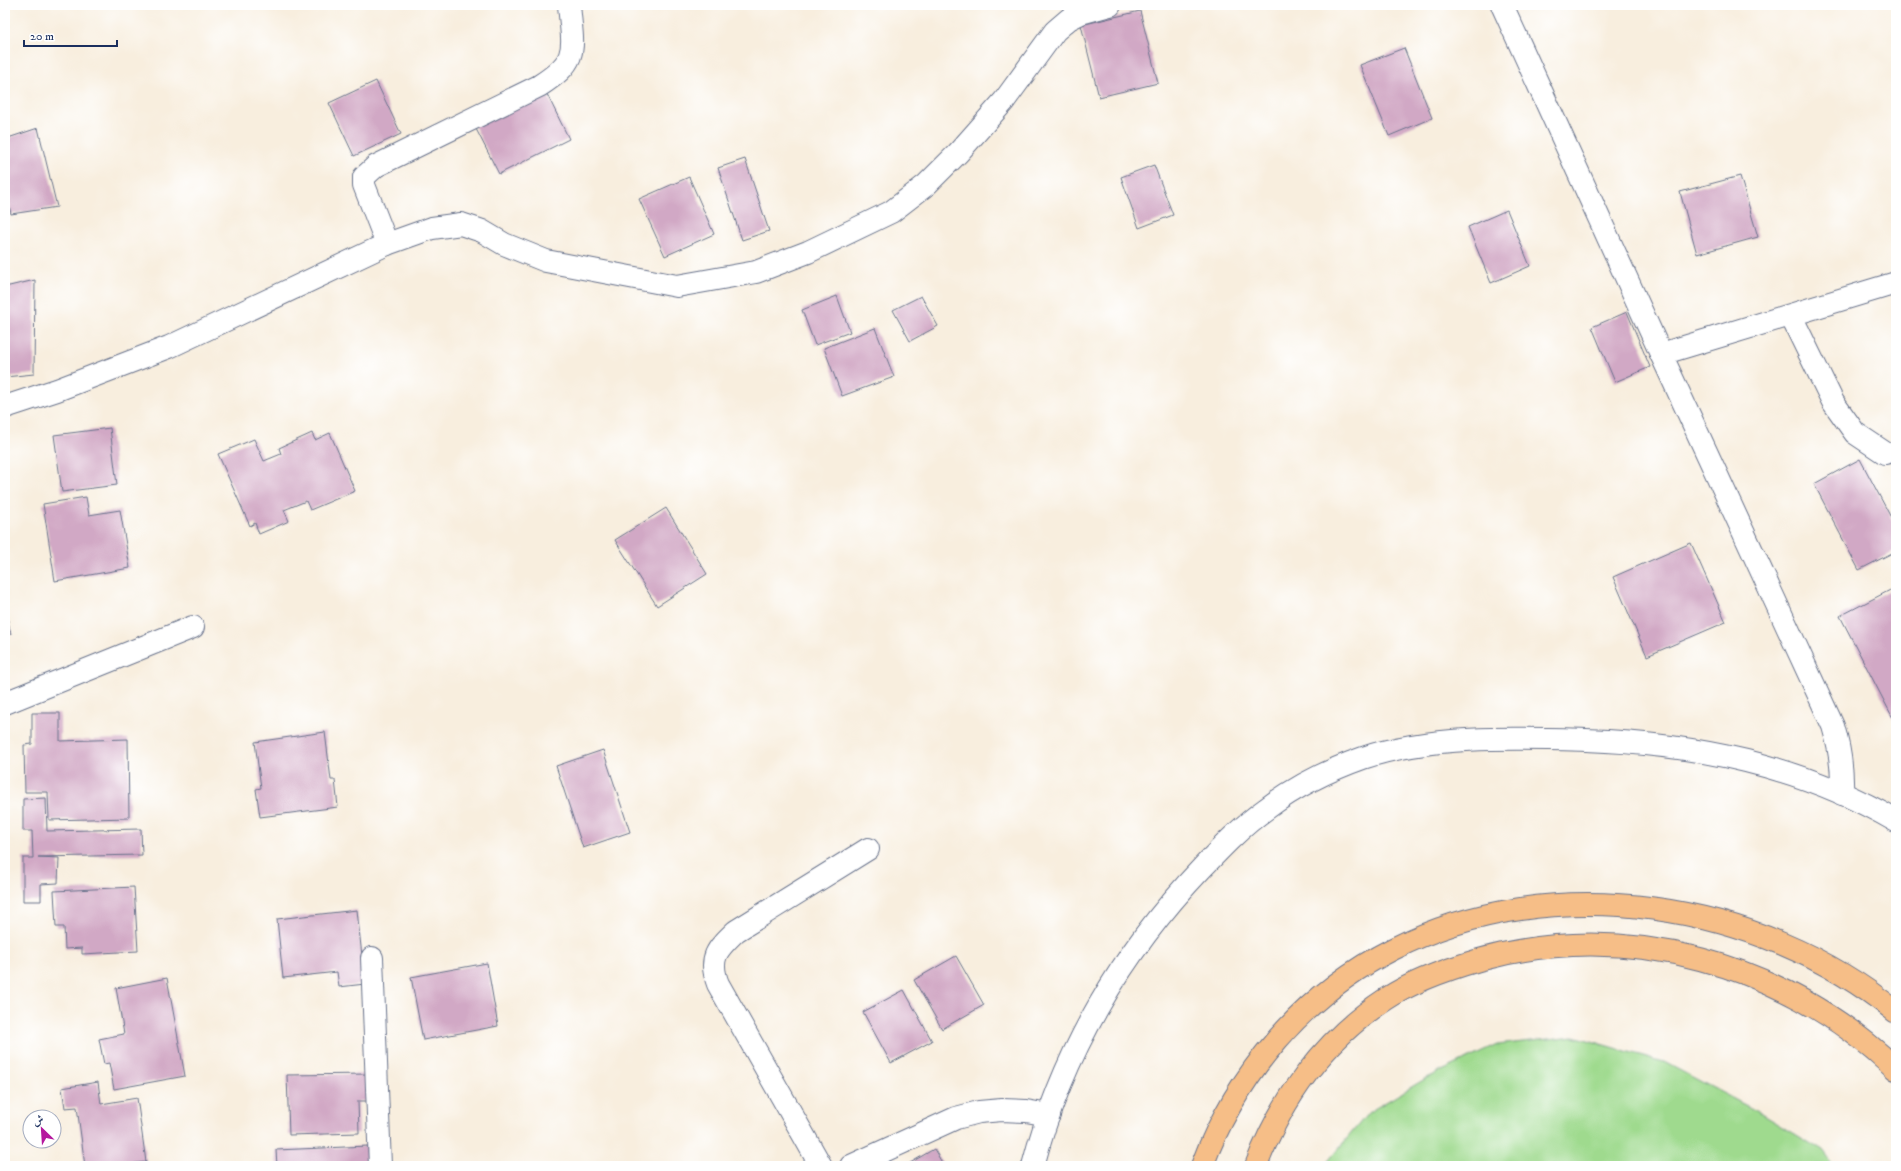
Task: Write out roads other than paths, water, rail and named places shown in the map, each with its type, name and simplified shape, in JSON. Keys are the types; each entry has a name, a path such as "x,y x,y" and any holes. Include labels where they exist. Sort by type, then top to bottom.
{"highway":[{"path":"1202,1166 1229,1106 1249,1074 1273,1043 1299,1016 1328,990 1360,968 1393,949 1428,933 1472,919 1502,912 1540,907 1586,905 1631,906 1676,912 1721,922 1756,933 1806,953 1845,975 1896,1012"},
{"path":"1256,1166 1265,1141 1283,1107 1304,1076 1329,1047 1357,1021 1387,998 1461,965 1493,956 1539,948 1579,944 1620,945 1660,950 1699,958 1737,970 1774,986 1812,1006 1847,1029 1881,1055 1896,1069"}],"street":[{"path":"387,244 364,185 364,177 376,166 539,86 558,74 567,61 573,45 569,5"},
{"path":"5,407 58,390 169,347 387,244 432,228 461,224 482,231 504,244 546,261 677,286 756,272 808,252 891,212 903,203 926,185 1004,101 1055,31 1069,19 1081,13 1110,5"},
{"path":"1502,5 1660,354 1833,726 1842,763 1842,794"},
{"path":"1660,354 1791,316 1896,283"},
{"path":"1791,316 1833,402 1855,433 1885,453"},
{"path":"5,703 193,627"},
{"path":"1033,1166 1048,1115 1064,1074 1104,995 1154,922 1182,889 1238,830 1291,792 1330,771 1364,758 1399,748 1435,743 1549,739 1602,741 1711,752 1756,762 1799,776 1842,794 1896,821"},
{"path":"822,1166 718,984 713,970 715,955 723,943 736,931 868,849"},
{"path":"372,958 380,1166"},
{"path":"851,1166 956,1118 979,1112 1026,1110 1048,1115"}]}
